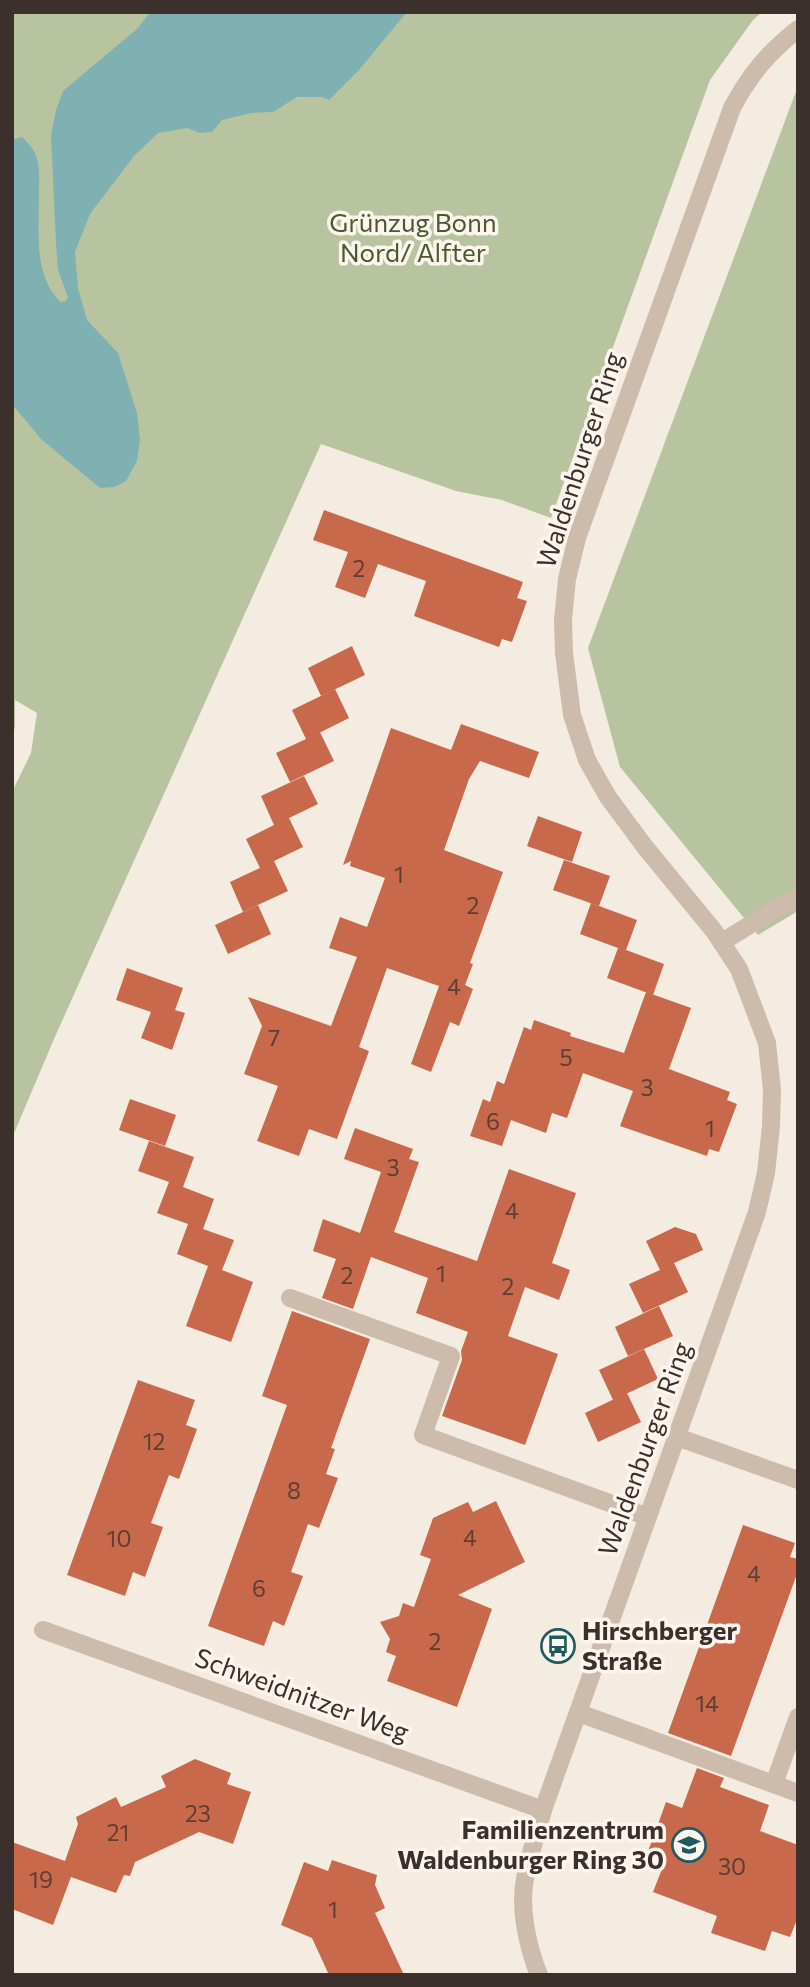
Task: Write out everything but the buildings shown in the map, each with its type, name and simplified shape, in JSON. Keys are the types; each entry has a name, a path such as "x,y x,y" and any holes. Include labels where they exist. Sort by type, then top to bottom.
{"street":[{"name":"Waldenburger Ring","path":"539,1975 524,1924 524,1882 543,1810 757,1212 766,1173 772,1090 767,1043 739,969 722,942 608,797 587,760 572,715 564,653 566,579 577,538 732,108 762,61 798,29"},
{"path":"722,942 779,906 798,898"},
{"path":"290,1298 451,1356 423,1435 648,1517"},
{"path":"677,1437 798,1480"},
{"name":"Schweidnitzer Weg","path":"43,1630 543,1810"},
{"path":"579,1713 798,1793"},
{"path":"774,1784 798,1717"}],"green space":[{"name":"Grünzug Bonn Nord/ Alfter","path":"12,12 762,12 753,20 710,80 551,518 502,500 456,491 321,444 12,1138 12,792 31,753 37,713 15,700 12,740"},
{"path":"798,86 798,911 758,935 620,767 588,648"}],"water":[{"path":"150,12 407,12 359,70 329,100 322,97 297,97 273,112 251,113 222,120 212,132 200,133 187,128 158,133 134,156 90,214 75,252 78,288 87,320 118,353 137,413 140,440 137,461 126,481 114,487 100,488 41,439 12,404 12,140 22,137 36,156 39,166 38,233 41,264 51,291 61,302 66,301 68,297 58,270 56,243 51,136 56,110 63,91 138,28"}],"place":[{"name":"Hirschberger Straße","path":"558,1646"},
{"name":"Familienzentrum Waldenburger Ring 30","path":"689,1845"}]}
